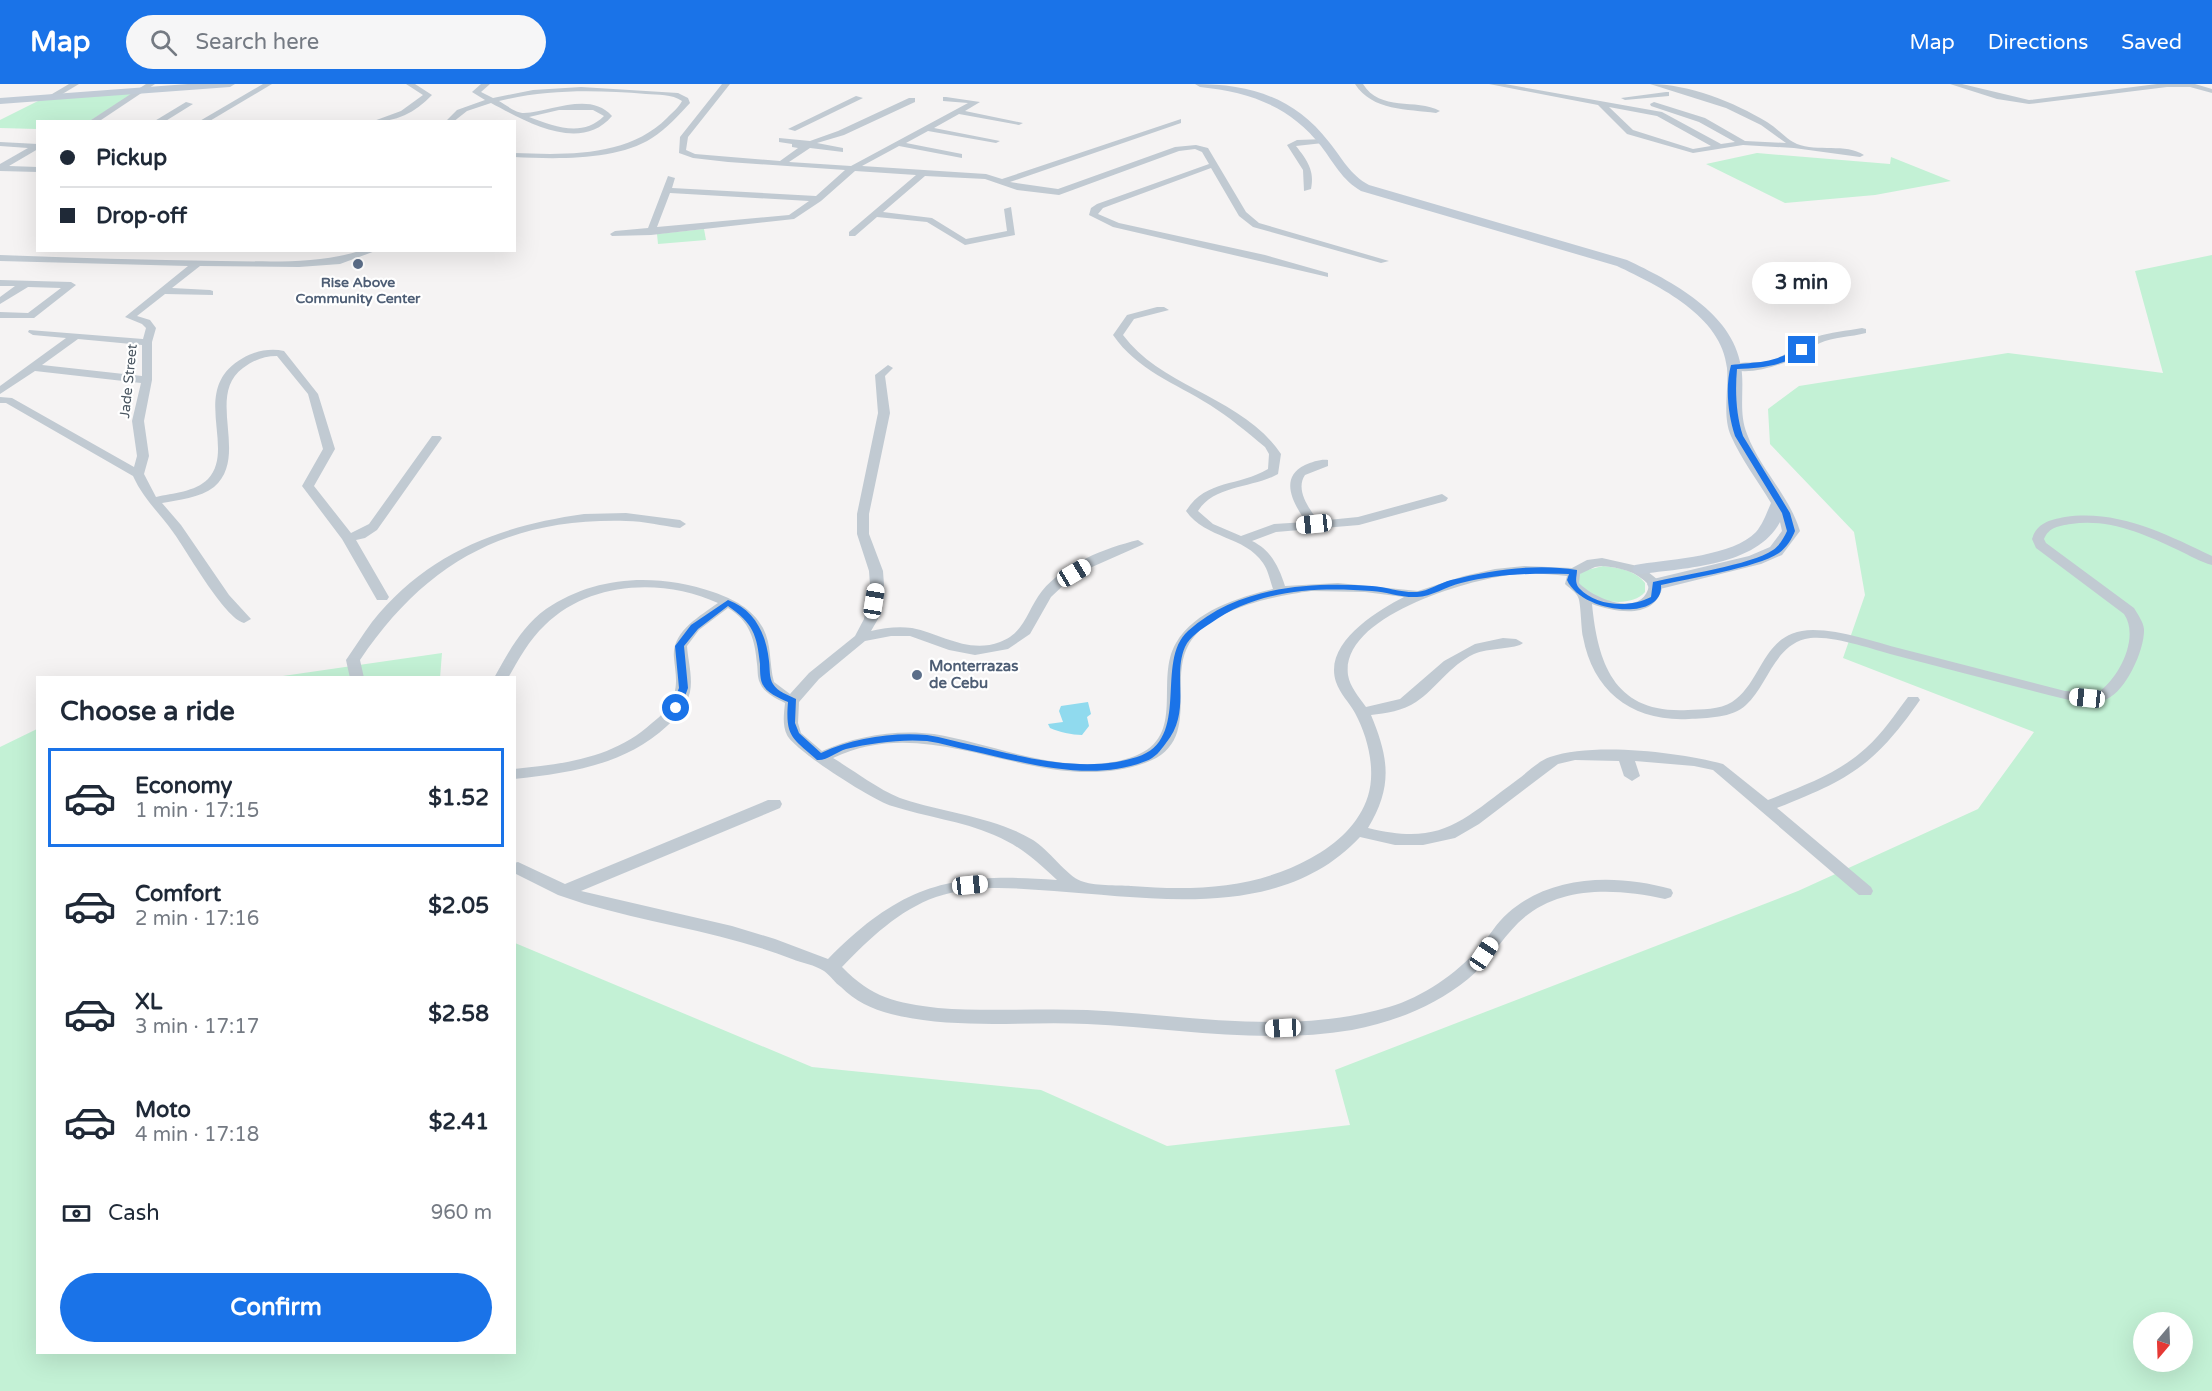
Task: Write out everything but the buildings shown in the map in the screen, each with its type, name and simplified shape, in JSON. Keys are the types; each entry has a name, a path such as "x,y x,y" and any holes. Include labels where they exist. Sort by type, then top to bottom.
{"street":[{"path":"51,98 75,84"},
{"path":"95,120 151,84"},
{"path":"0,101 230,84"},
{"path":"205,120 268,84"},
{"path":"388,120 409,112 428,95 410,84"},
{"path":"486,84 476,92 520,116 551,128 571,131 592,128 605,121 608,116 596,109 570,108 520,116"},
{"path":"726,84 684,137 682,151 693,156 986,177 1017,187 1051,192 1065,191 1178,149 1190,147 1205,150 1242,214 1256,225 1384,261"},
{"path":"1200,84 1237,89 1276,101 1297,114 1323,141 1348,177 1365,188 1622,263 1647,274 1692,305 1725,338 1734,367 1734,423 1739,436 1780,503 1791,531 1776,551 1755,560 1656,584"},
{"path":"1359,84 1365,94 1376,101 1436,111"},
{"path":"1493,84 1665,116 1720,147"},
{"path":"1654,84 1687,92 1761,121 1794,146"},
{"path":"1954,84 2025,102 2167,85 2190,85 2212,91"},
{"path":"451,120 461,111 491,100 531,91 582,88 678,95 686,100 686,103 651,136 632,145 594,152 516,155"},
{"path":"1625,98 1687,92"},
{"path":"1614,96 1690,114 1743,143"},
{"path":"792,129 859,98"},
{"path":"615,234 791,217 818,199 853,168 976,102 946,99"},
{"path":"772,162 805,144 856,126 912,100"},
{"path":"1599,102 1630,132 1693,151 1743,143 1794,146 1860,155"},
{"path":"161,120 189,104"},
{"path":"959,112 1019,123"},
{"path":"815,118 856,126"},
{"path":"1002,182 1178,121"},
{"path":"929,129 996,141"},
{"path":"782,140 840,150"},
{"path":"1307,189 1310,173 1308,167 1291,145 1297,142 1323,141"},
{"path":"0,144 36,146"},
{"path":"782,163 805,144"},
{"path":"900,144 961,157 938,173"},
{"path":"0,168 36,147"},
{"path":"1213,165 1100,206 1094,210 1093,215 1116,225 1265,258 1325,275"},
{"path":"0,168 36,170"},
{"path":"852,234 924,172"},
{"path":"651,232 671,178"},
{"path":"668,190 818,199"},
{"path":"876,214 929,220 965,242 1012,233 1008,209"},
{"path":"0,258 197,264 298,264 340,261 368,252"},
{"name":"Jade Street","path":"138,474 143,456 138,421 147,380 147,342 151,328 146,322 130,317 197,264"},
{"path":"0,283 71,285 30,316 0,315"},
{"path":"0,301 25,284"},
{"path":"163,291 210,293"},
{"path":"1164,310 1145,311 1126,320 1118,335 1136,356 1214,403 1269,445 1275,454 1274,471 1265,478 1197,494 1192,511 1205,525 1242,540 1262,554 1270,563 1280,590"},
{"path":"1734,367 1754,367 1773,363 1793,355 1818,340 1862,331"},
{"path":"33,332 147,342"},
{"path":"0,391 75,336"},
{"path":"153,501 194,491 210,483 218,473 223,442 223,386 229,373 248,358 268,352 280,353 313,394 329,449 308,486 348,538 382,597"},
{"path":"32,367 147,380"},
{"path":"888,368 880,375 884,413 863,514 864,534 876,571 877,585 871,619 860,638 814,676 792,701 791,723 794,734 820,758 895,802 997,830 1028,844 1075,886"},
{"path":"0,400 8,400 138,474 147,494 177,528 224,598 244,619"},
{"path":"348,538 361,535 373,527 436,438"},
{"path":"1314,524 1296,497 1294,490 1296,479 1302,471 1310,466 1324,463"},
{"path":"1242,540 1274,528 1359,520 1442,498"},
{"path":"1641,569 1746,547 1760,538 1769,527 1780,503"},
{"path":"357,676 353,660 364,640 414,585 454,556 492,538 525,528 551,524 627,518 680,524"},
{"path":"1585,597 1587,626 1602,676 1621,695 1640,706 1664,713 1690,714 1721,710 1739,704 1768,662 1784,645 1802,636 1828,636 2065,695 2087,698 2103,696 2119,684 2135,641 2137,624 2129,611 2042,546 2038,539 2042,529 2078,518 2109,520 2141,530 2212,561"},
{"path":"860,638 877,633 908,632 950,648 968,651 988,651 1005,646 1020,638 1029,628 1046,594 1059,584 1093,561 1138,544"},
{"path":"831,967 864,933 927,895 953,887 1002,881 1075,886 1149,895 1209,896 1252,888 1296,874 1328,856 1359,831 1372,810 1379,788 1377,759 1362,712 1345,687 1341,671 1345,653 1356,634 1371,621 1418,595 1451,583 1495,573 1518,570 1574,572 1585,565 1602,562 1622,563 1641,569 1656,584 1657,594 1654,598 1633,607 1613,606 1585,597 1572,584 1574,572"},
{"path":"502,676 527,634 549,613 570,600 590,591 622,584 668,585 695,589 728,602 745,614 754,624 762,641 766,683 775,692 792,701"},
{"path":"820,758 840,748 883,739 928,738 1022,760 1083,767 1113,766 1143,759 1154,752 1170,732 1175,709 1178,658 1181,646 1190,633 1222,611 1280,590 1306,587 1375,589 1418,595"},
{"path":"516,774 553,771 597,762 627,749 657,728 676,708 683,688 680,646 694,627 728,602"},
{"path":"1362,712 1400,705 1411,699 1445,666 1462,654 1483,644 1501,641 1516,643"},
{"path":"1766,807 1820,785 1853,766 1873,751 1913,700"},
{"path":"1359,831 1395,840 1423,840 1449,834 1473,820 1553,761 1575,755 1694,761 1719,767 1865,891"},
{"path":"1625,756 1632,776"},
{"path":"564,891 774,804"},
{"path":"518,868 564,891 633,911 732,932 769,943 831,967 859,994 889,1007 943,1015 1083,1017 1256,1030 1346,1025 1392,1013 1429,998 1460,977 1484,954 1515,916 1539,901 1567,889 1626,885 1665,893"}],"green space":[{"path":"134,93 92,120 36,120 36,129 0,128 0,120 40,100"},
{"path":"1757,153 1890,164 1891,157 1951,181 1875,195 1785,203 1706,164"},
{"path":"704,229 706,240 658,244 657,234"},
{"path":"2212,255 2212,1391 0,1391 0,747 36,729 36,1354 516,1354 516,943 812,1067 1041,1090 1167,1146 1350,1125 1335,1070 1798,891 1978,809 2034,732 1843,658 1865,595 1854,532 1770,444 1768,409 1799,386 2008,353 2163,373 2135,271"},
{"path":"1603,566 1632,572 1645,583 1645,592 1634,599 1621,602 1606,601 1592,595 1579,584 1579,575 1583,571"},
{"path":"442,653 440,676 283,676"}],"water":[{"path":"1088,702 1091,714 1087,717 1089,726 1082,735 1050,728 1048,724 1063,722 1059,711 1061,706"}],"place":[{"name":"Rise Above Community Center","path":"358,264"},
{"name":"Monterrazas de Cebu","path":"917,675"}],"route":[{"path":"676,708 683,688 680,646 694,627 728,602 745,614 754,624 762,641 766,683 775,692 792,701 791,723 794,734 820,758 840,748 883,739 928,738 1022,760 1083,767 1113,766 1143,759 1154,752 1170,732 1175,709 1178,658 1181,646 1190,633 1222,611 1280,590 1343,587 1418,595 1451,583 1495,573 1518,570 1574,572 1572,584 1585,597 1613,606 1642,605 1657,594 1656,584 1755,560 1776,551 1788,539 1791,531 1786,513 1739,436 1734,423 1732,383 1734,367 1765,365 1784,360 1802,350"}]}
